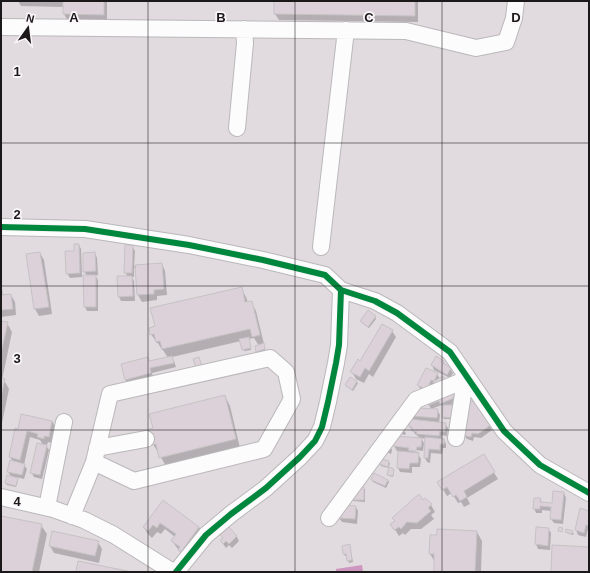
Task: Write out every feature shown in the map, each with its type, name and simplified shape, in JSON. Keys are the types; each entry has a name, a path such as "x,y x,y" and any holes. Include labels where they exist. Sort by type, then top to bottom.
{"street":[{"path":"1,27 406,31 476,48 506,42 514,18 516,1"},
{"path":"237,128 245,43 244,30"},
{"path":"321,247 346,30"},
{"path":"1,227 85,228 189,244 263,260 325,276 342,290 375,301 397,313 450,352 504,431 540,465 589,493"},
{"path":"1,496 47,507 114,534 174,572 206,535 266,488 315,441 322,428 336,363 339,345 342,290"},
{"path":"72,516 95,455 110,394 270,358 286,372 292,399 264,449 134,481 95,455"},
{"path":"456,438 466,375"},
{"path":"329,518 416,400 460,382 466,375"},
{"path":"47,507 64,422"},
{"path":"95,455 146,439"}],"shaded area":[{"path":"1,1 589,1 589,572 1,572"},
{"path":"362,565 363,572 336,572 336,569"}],"building":[{"path":"63,1 104,1 104,15 63,14"},
{"path":"274,1 415,1 415,16 274,14"},
{"path":"74,244 79,244 80,273 66,274 65,251 74,251"},
{"path":"125,245 133,245 132,273 124,273"},
{"path":"40,252 49,307 34,309 26,254"},
{"path":"95,252 96,271 83,272 83,253"},
{"path":"162,263 164,289 154,290 154,294 137,295 135,265"},
{"path":"83,275 96,275 96,307 84,307"},
{"path":"117,276 132,276 133,296 118,297"},
{"path":"242,287 245,302 252,301 260,335 252,337 250,329 162,349 160,341 156,342 154,334 150,335 149,328 155,326 150,308"},
{"path":"11,294 13,309 1,310 1,295"},
{"path":"368,310 376,316 368,327 360,321"},
{"path":"1,321 8,322 1,353"},
{"path":"382,324 393,330 369,371 365,368 360,377 350,372 358,359 360,361"},
{"path":"249,337 251,348 242,350 239,339"},
{"path":"264,343 265,349 256,352 255,346"},
{"path":"172,356 174,363 150,368 151,373 125,380 121,364 148,357 149,361"},
{"path":"436,356 451,368 447,375 431,365"},
{"path":"199,357 202,366 196,368 193,359"},
{"path":"426,368 438,373 434,381 431,380 427,390 417,385"},
{"path":"443,376 446,381 436,387 433,382"},
{"path":"350,377 357,381 352,390 345,385"},
{"path":"1,378 5,379 1,396"},
{"path":"454,388 457,394 453,396 454,398 440,404 439,401 428,405 426,400"},
{"path":"225,395 236,439 159,458 156,444 152,445 149,429 153,428 149,414"},
{"path":"469,401 476,402 491,425 478,434 472,433 471,437 463,435"},
{"path":"443,405 455,405 454,418 442,417"},
{"path":"417,408 438,409 437,418 411,416"},
{"path":"21,414 52,421 49,437 44,436 44,439 37,437 38,434 27,431 20,460 9,457 15,428 18,429"},
{"path":"410,419 446,423 445,432 440,431 439,436 416,434 417,432 412,431 412,427 409,427"},
{"path":"394,436 422,438 421,447 417,447 416,451 408,450 409,448 393,446"},
{"path":"425,437 444,439 444,444 440,444 440,450 429,449 428,458 424,458"},
{"path":"37,443 47,445 40,475 30,473"},
{"path":"398,451 419,453 418,463 410,463 409,469 397,468"},
{"path":"484,454 495,472 464,491 467,497 460,501 456,495 453,497 447,487 442,490 437,482"},
{"path":"381,459 389,461 388,467 379,464"},
{"path":"10,460 25,464 22,475 7,472"},
{"path":"389,467 394,469 393,476 387,475"},
{"path":"374,473 388,480 385,486 371,480"},
{"path":"7,475 18,478 16,486 5,483"},
{"path":"357,487 364,487 364,500 351,500 351,494 357,494"},
{"path":"553,491 564,492 561,520 550,519 551,507 540,506 540,509 533,509 534,498 541,498 540,502 552,503"},
{"path":"419,494 423,500 425,498 432,504 428,508 431,511 417,523 407,522 401,529 399,527 394,530 390,524 395,521 392,518"},
{"path":"163,500 199,527 181,552 178,550 180,547 171,541 176,534 160,523 157,528 153,525 148,531 143,527"},
{"path":"343,505 356,506 355,519 338,518"},
{"path":"580,508 589,511 589,526 586,525 584,533 575,530"},
{"path":"1,516 42,524 32,572 1,572"},
{"path":"229,527 237,536 229,544 226,541 223,544 220,540 223,538 220,535"},
{"path":"536,527 549,528 548,546 535,544"},
{"path":"559,527 563,528 562,532 558,531"},
{"path":"437,529 477,531 475,572 434,572 434,554 429,554 430,535 437,535"},
{"path":"566,529 573,531 572,534 565,532"},
{"path":"52,531 99,541 95,556 49,546"},
{"path":"350,544 352,560 347,561 346,554 343,554 342,546"},
{"path":"552,545 589,547 589,572 551,572"},
{"path":"78,561 132,572 76,572"}],"cycle path":[{"path":"1,227 85,229 189,245 263,260 325,275 341,290 375,301 397,313 450,352 504,431 540,465 589,493"},
{"path":"176,572 206,535 266,488 315,441 322,427 336,363 339,345 341,290"}]}
